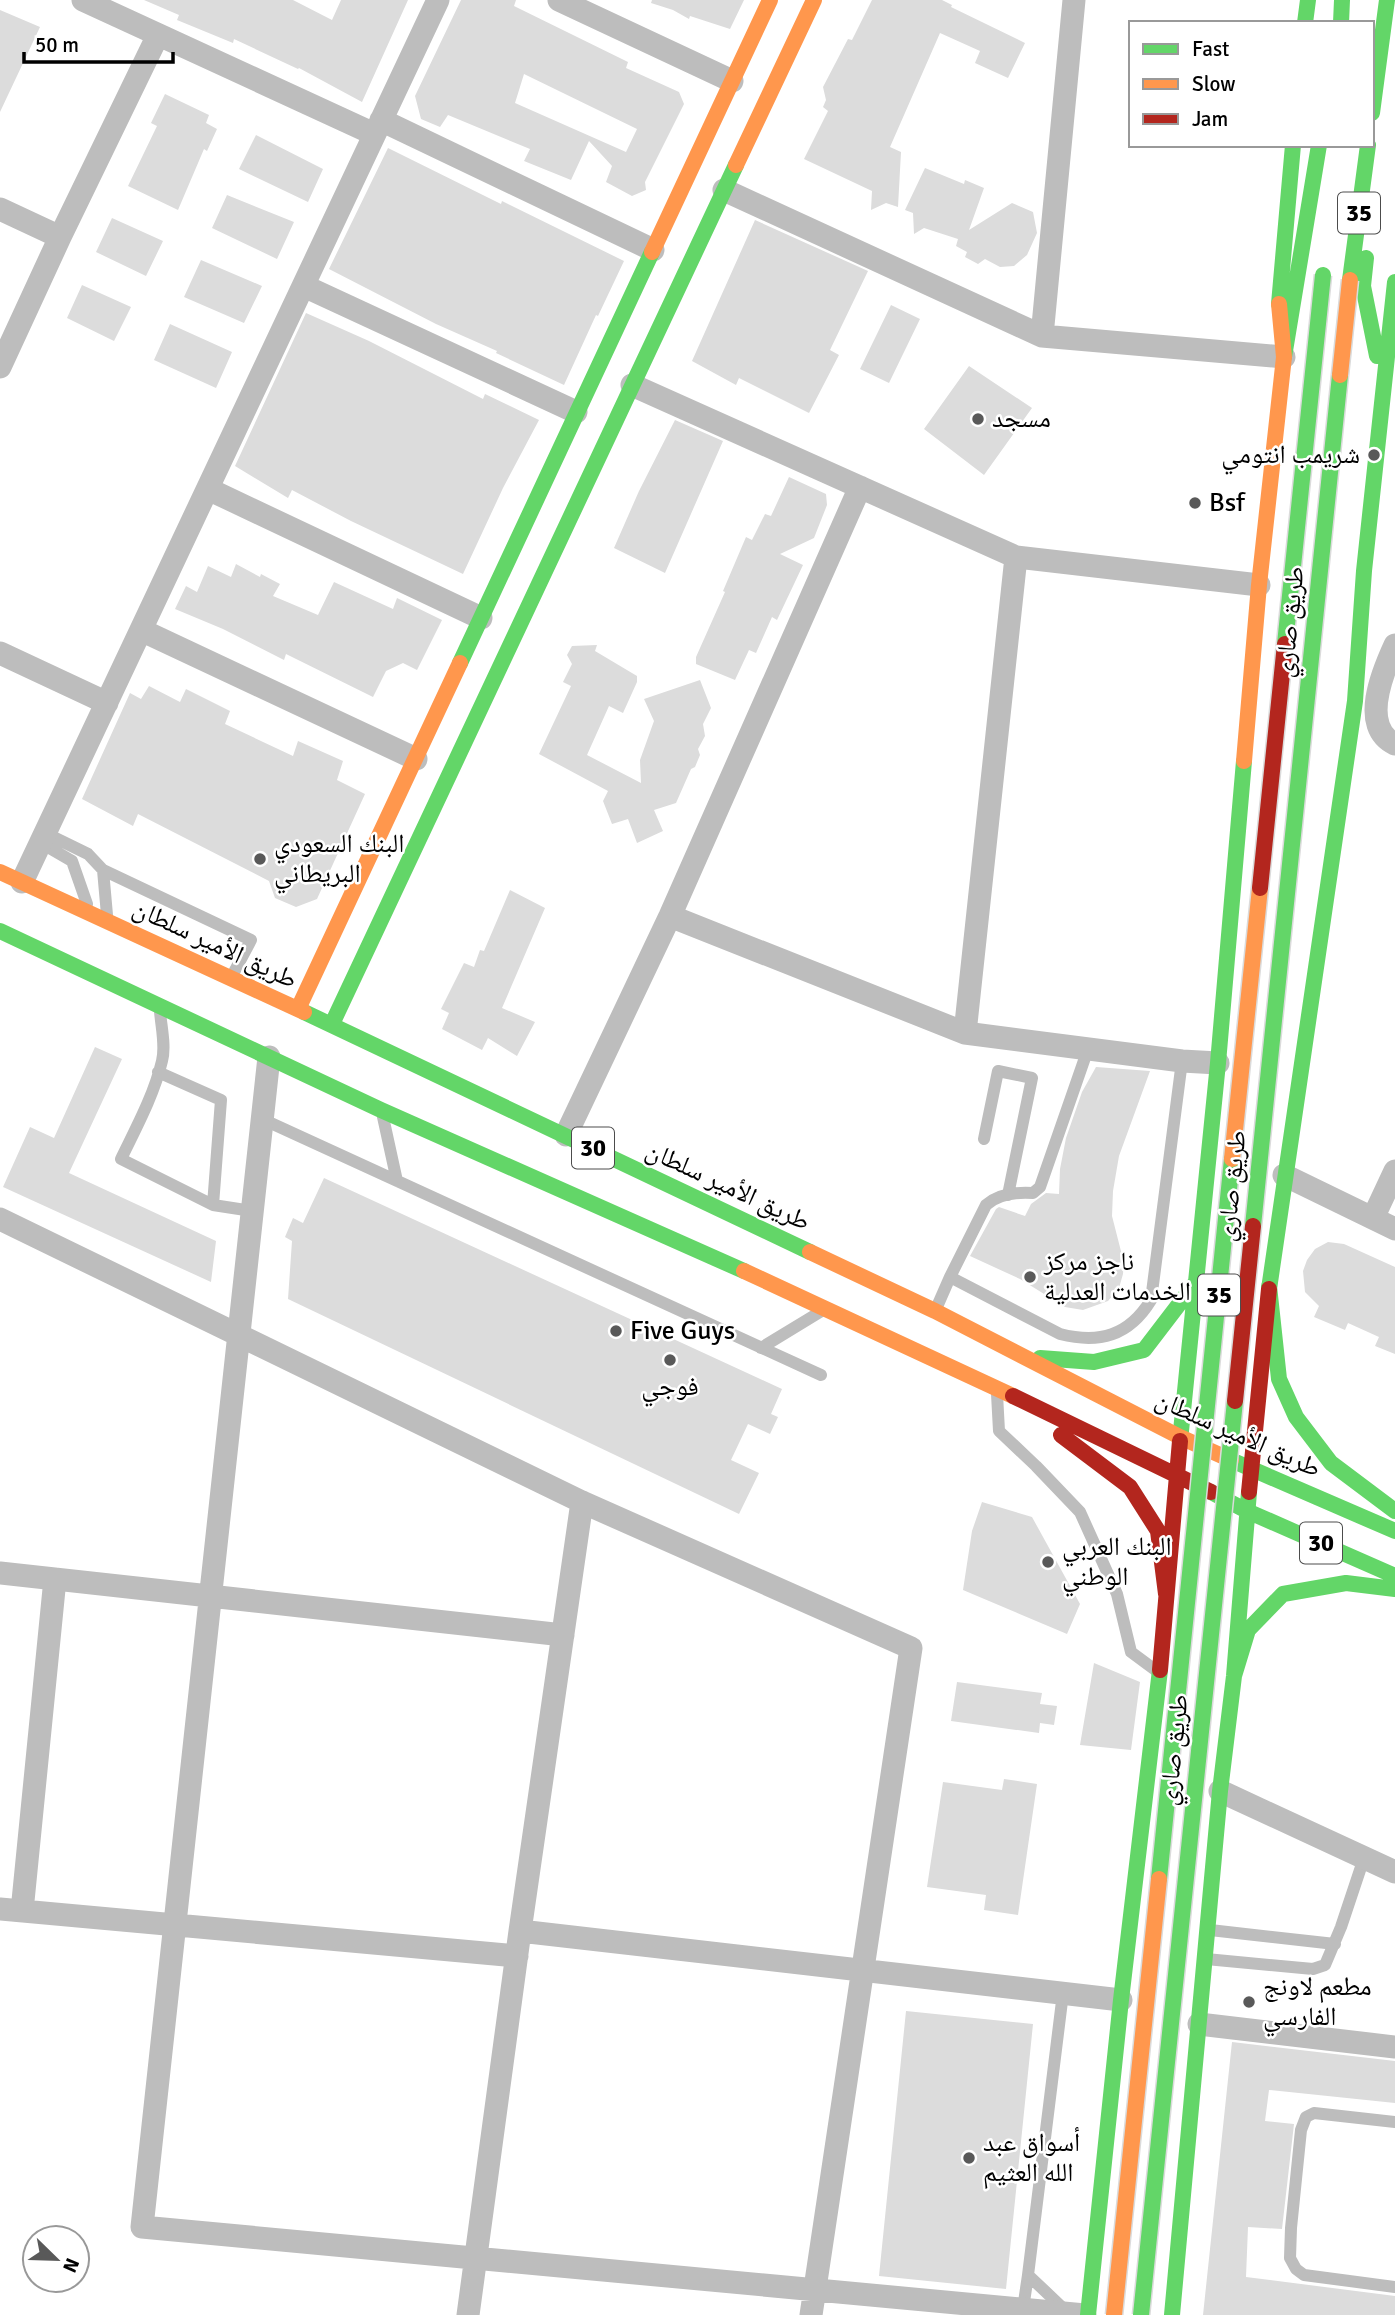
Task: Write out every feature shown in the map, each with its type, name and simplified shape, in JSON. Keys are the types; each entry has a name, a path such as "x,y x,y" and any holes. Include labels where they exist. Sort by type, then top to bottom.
{"main road":[{"path":"298,1009 416,759 456,716 481,618 770,0"},
{"path":"332,1024 456,716 632,386 814,0"},
{"path":"1305,21 1308,0"},
{"name":"طريق صاري","path":"1374,129 1388,0"},
{"path":"1340,21 1342,1"},
{"path":"1284,357 1279,305 1293,147"},
{"path":"1269,1286 1241,1388 1235,1400 1220,1402 1207,1395 1202,1385 1196,1282 1218,1063 1259,585 1284,357 1319,147"},
{"name":"35","path":"1330,171 1332,147"},
{"name":"طريق صاري","path":"1141,2315 1350,280 1371,147"},
{"path":"1373,147 1363,286 1384,390"},
{"name":"طريق صاري","path":"1114,2315 1324,268"},
{"path":"1172,2315 1269,1286 1355,702 1364,571 1394,292"},
{"name":"طريق الأمير سلطان","path":"0,872 332,1024 934,1311 1180,1437 1395,1531"},
{"name":"30","path":"0,931 381,1110 996,1386 1178,1474 1247,1511 1395,1576"},
{"path":"1023,1356 1094,1362 1143,1350 1196,1282"},
{"name":"طريق صاري","path":"1080,2314 1160,1674 1196,1282"},
{"path":"1269,1286 1279,1379 1296,1417 1331,1462 1395,1511"},
{"path":"996,1386 1130,1487 1158,1531 1166,1594"},
{"path":"1160,1674 1182,1582 1206,1566 1211,1567 1225,1581 1234,1676"},
{"path":"1234,1676 1248,1630 1283,1594 1346,1583 1395,1589"}],"street":[{"path":"83,0 653,250"},
{"path":"22,882 438,0"},
{"path":"559,0 732,80"},
{"path":"1042,336 1073,0"},
{"path":"0,367 158,35"},
{"path":"724,190 1042,336 1284,357"},
{"path":"0,209 60,237"},
{"path":"304,286 576,412"},
{"path":"632,386 1016,557 1259,585"},
{"path":"566,1135 670,916 860,488"},
{"path":"208,489 481,618"},
{"path":"965,1033 1016,557"},
{"path":"141,630 416,759"},
{"path":"1395,645 1381,675 1376,706 1380,727 1389,741 1395,744"},
{"path":"0,653 107,703"},
{"path":"670,916 965,1033 1182,1061 1218,1063"},
{"path":"269,1058 142,2227 1080,2314"},
{"path":"1373,1218 1395,1171"},
{"path":"1284,1175 1395,1229"},
{"path":"2,1221 582,1502 911,1648 811,2315"},
{"path":"468,2315 582,1502"},
{"path":"0,1573 563,1635"},
{"path":"55,1579 11,1910 517,1956"},
{"path":"1220,1791 1395,1872"},
{"path":"520,1931 1121,2000"},
{"path":"1199,2024 1395,2047"}],"lane":[{"path":"43,838 88,854 103,870 251,940 230,979"},
{"path":"43,838 72,861 91,914"},
{"path":"103,870 107,922"},
{"path":"160,1006 163,1059 121,1159 213,1205 252,1211"},
{"path":"934,1311 986,1205 993,1199 1017,1192 1033,1193 1040,1187 1088,1049"},
{"path":"950,1277 1059,1334 1078,1339 1102,1338 1124,1330 1141,1317 1151,1300 1182,1061"},
{"path":"984,1139 998,1071 1032,1078 1008,1195"},
{"path":"158,1072 221,1100 213,1205"},
{"path":"381,1110 397,1181"},
{"path":"262,1119 821,1375"},
{"path":"761,1348 827,1308"},
{"path":"996,1386 999,1431 1080,1512 1117,1594 1131,1652 1160,1674"},
{"path":"1206,1959 1313,1969 1325,1965 1335,1944 1364,1858"},
{"path":"1209,1930 1335,1944"},
{"path":"1023,2309 1063,1993"},
{"path":"1395,2122 1314,2113 1306,2117 1301,2130 1290,2258 1296,2269 1304,2275 1395,2287"},
{"path":"1028,2275 1080,2314"}],"building":[{"path":"144,0 293,0 332,20 341,0 408,0 362,102 299,68 234,39 233,43 177,20 179,15"},
{"path":"461,0 516,0 514,6 628,62 626,68 679,92 684,104 645,182 646,190 632,196 606,182 612,166 589,141 571,180 524,161 530,149 448,115 440,127 421,119 415,96","holes":["524,74 637,129 626,152 515,103"]},
{"path":"652,0 744,0 730,29 690,16 689,19 651,3"},
{"path":"872,0 942,0 1025,43 1008,78 975,63 980,51 940,33 890,147 901,152 898,207 886,203 871,210 872,191 804,159 828,111 823,107 826,100 823,87 848,39 852,40"},
{"path":"0,10 40,27 0,112"},
{"path":"165,94 209,115 206,123 217,129 207,151 204,149 178,210 128,186 157,126 151,123"},
{"path":"256,135 323,169 308,202 239,169"},
{"path":"388,148 624,261 564,385 329,269"},
{"path":"925,168 964,184 965,180 984,188 969,230 1012,203 1033,212 1037,233 1027,255 1014,266 1000,267 985,259 978,264 965,257 967,252 956,246 958,239 924,228 914,234 913,213 905,210"},
{"path":"227,195 294,222 277,259 212,228"},
{"path":"112,218 163,241 146,276 96,252"},
{"path":"755,220 868,271 830,350 839,355 809,413 739,378 736,385 692,361"},
{"path":"201,260 262,286 244,323 184,297"},
{"path":"82,285 131,307 114,341 67,318"},
{"path":"891,305 920,319 889,383 860,369"},
{"path":"306,313 369,341 483,399 485,394 539,420 503,488 463,574 292,490 288,498 235,466"},
{"path":"170,324 232,352 216,388 154,360"},
{"name":"مسجد","path":"969,366 1032,408 984,475 924,429"},
{"path":"675,420 723,441 665,573 614,548"},
{"path":"789,477 826,494 827,505 814,538 780,554 803,565 777,620 772,617 756,653 749,650 735,680 696,664 696,657 746,537 752,540 765,514 771,516"},
{"path":"236,564 280,584 273,596 318,615 334,582 393,609 397,598 442,620 417,670 403,663 386,671 373,697 286,654 284,660 223,629 175,609 186,586 197,592 208,566 231,577"},
{"path":"597,645 595,651 637,676 637,682 623,713 609,706 587,755 641,783 640,760 654,721 644,699 700,680 711,708 703,724 705,736 698,749 700,755 676,803 654,810 663,831 637,843 628,819 612,824 603,801 608,791 539,754 571,686 563,682 572,664 567,655 572,646"},
{"path":"149,686 180,702 186,689 230,711 225,724 293,756 298,741 343,761 337,780 365,794 317,899 296,907 275,898 269,881 138,814 133,826 82,799 130,693 141,699"},
{"path":"510,890 545,908 502,1008 535,1022 517,1056 488,1038 482,1050 442,1029 449,1013 441,1009 464,963 474,967 480,950 484,951"},
{"path":"95,1047 122,1059 69,1173 216,1241 211,1282 3,1187 30,1127 54,1138"},
{"path":"1096,1067 1150,1071 1119,1156 1113,1191 1112,1216 1124,1263 1123,1274 1119,1288 1108,1301 1083,1310 1065,1307 1020,1279 970,1256 996,1209 999,1207 1025,1216 1031,1204 1046,1193 1059,1194 1060,1169 1066,1138 1082,1092"},
{"path":"324,1178 782,1389 771,1414 778,1417 770,1434 748,1424 731,1460 759,1473 739,1514 288,1299 292,1241 285,1237 293,1218 303,1223"},
{"path":"1328,1242 1344,1244 1395,1267 1395,1354 1375,1346 1379,1337 1348,1323 1345,1330 1314,1317 1319,1306 1305,1292 1303,1271 1315,1249"},
{"path":"982,1502 1032,1517 1080,1604 1067,1634 963,1590 972,1531"},
{"path":"1094,1663 1140,1682 1131,1750 1080,1745"},
{"path":"957,1682 1042,1693 1040,1704 1057,1706 1054,1725 1040,1723 1039,1733 951,1721"},
{"path":"1004,1779 1037,1784 1018,1915 984,1910 986,1895 927,1887 943,1782 1002,1790"},
{"path":"906,2011 1033,2024 1006,2289 879,2276"},
{"path":"1232,2042 1395,2061 1395,2103 1269,2090 1265,2121 1294,2124 1282,2229 1248,2227 1246,2277 1395,2296 1395,2315 1203,2315"}],"traffic: fast":[{"path":"1305,21 1308,0"},
{"path":"1341,21 1342,0"},
{"path":"1374,98 1387,0"},
{"path":"1279,304 1293,147"},
{"path":"1284,357 1319,147"},
{"path":"1350,280 1368,147"},
{"path":"332,1024 736,165"},
{"path":"460,663 652,252"},
{"path":"1366,258 1363,286 1377,356"},
{"path":"1285,644 1323,275"},
{"path":"1269,1289 1355,701 1364,571 1395,282"},
{"path":"1253,1226 1340,375"},
{"path":"1180,1441 1218,1063 1244,761"},
{"path":"0,931 381,1110 744,1271"},
{"path":"304,1012 810,1252"},
{"path":"1159,1879 1232,1159"},
{"path":"1040,1358 1094,1362 1144,1350 1196,1282"},
{"path":"1269,1286 1279,1379 1296,1417 1331,1463 1395,1511"},
{"path":"1141,2315 1235,1401"},
{"path":"1231,1460 1395,1531"},
{"path":"1211,1492 1247,1511 1395,1576"},
{"path":"1172,2315 1220,1791 1234,1676 1249,1492"},
{"path":"1234,1676 1248,1630 1283,1594 1346,1583 1395,1589"},
{"path":"1088,2315 1121,2000 1160,1670"}],"traffic: slow":[{"path":"652,252 770,0"},
{"path":"736,165 814,0"},
{"path":"1340,375 1350,280"},
{"path":"1244,761 1259,585 1284,357 1279,304"},
{"path":"298,1009 460,663"},
{"path":"0,872 304,1012"},
{"path":"1232,1159 1260,888"},
{"path":"810,1252 935,1311 1180,1437 1231,1460"},
{"path":"744,1271 1013,1396"},
{"path":"1114,2315 1159,1879"}],"traffic: jam":[{"path":"1260,888 1285,644"},
{"path":"1235,1401 1253,1226"},
{"path":"1249,1492 1269,1289"},
{"path":"1013,1396 1211,1492"},
{"path":"1061,1435 1130,1487 1158,1531 1166,1594"},
{"path":"1160,1670 1180,1441"}],"place":[{"name":"مسجد","path":"978,419"},
{"name":"شريمب انتومي","path":"1374,455"},
{"name":"Bsf","path":"1195,503"},
{"name":"البنك السعودي البريطاني","path":"260,859"},
{"name":"ناجز مركز الخدمات العدلية","path":"1030,1277"},
{"name":"Five Guys","path":"616,1331"},
{"name":"فوجي","path":"670,1360"},
{"name":"البنك العربي الوطني","path":"1048,1562"},
{"name":"مطعم لاونج الفارسي","path":"1249,2002"},
{"name":"أسواق عبد الله العثيم","path":"969,2158"}]}
